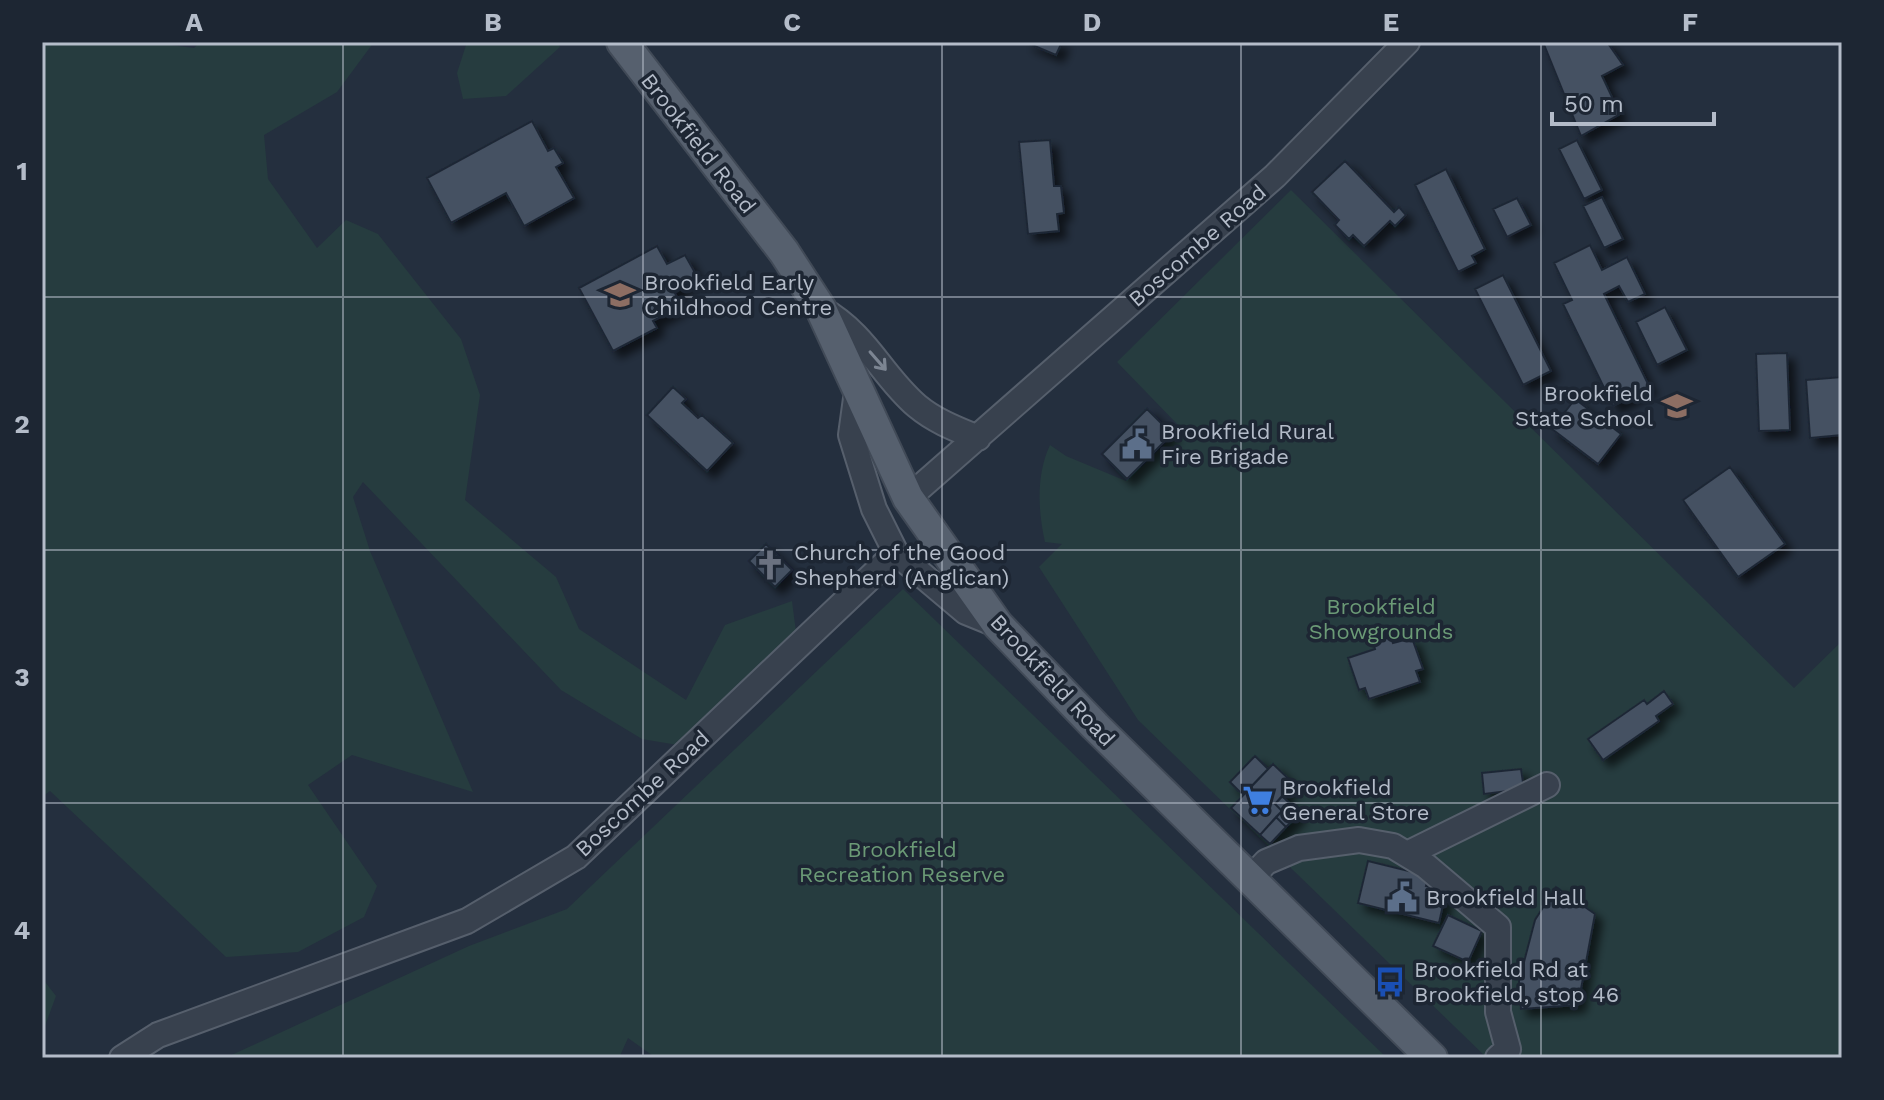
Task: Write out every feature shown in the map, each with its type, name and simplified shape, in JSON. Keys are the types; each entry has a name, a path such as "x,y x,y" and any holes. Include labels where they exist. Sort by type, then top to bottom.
{"main road":[{"name":"Brookfield Road","path":"622,42 784,252 821,309 908,498 998,625 1095,726 1432,1058"}],"street":[{"name":"Boscombe Road","path":"908,498 1275,176 1407,42"},
{"path":"821,309 847,324 915,404 937,421 978,438"},
{"path":"858,384 851,435 874,509 896,553 966,612 998,625"},
{"name":"Boscombe Road","path":"122,1058 158,1035 467,921 576,857 896,553"},
{"path":"1409,853 1547,785"},
{"path":"1251,878 1266,862 1299,848 1359,840 1409,853 1498,927 1498,1012 1506,1055"}],"green space":[{"path":"42,42 147,42 194,48 200,42 374,42 337,92 264,135 268,179 317,248 346,220 378,234 461,339 480,395 465,500 556,577 579,629 686,700 725,625 792,601 796,632 678,745 642,739 561,690 363,482 353,497 370,551 473,792 352,755 308,785 377,886 364,917 298,952 226,957 50,791 42,797"},
{"path":"467,42 557,42 560,47 506,96 463,99 457,73"},
{"name":"Brookfield Showgrounds","path":"1291,190 1794,688 1842,641 1842,1058 1487,1058 1138,720 1039,567 1062,544 1045,542 1041,518 1040,481 1050,445 1066,456 1126,481 1180,427 1117,362"},
{"name":"Brookfield Recreation Reserve","path":"903,589 1387,1058 656,1058 628,1038 619,1058 225,1058 469,946 567,909"},
{"path":"42,978 56,996 42,1034"}],"building":[{"path":"1025,42 1062,42 1056,55"},
{"path":"1543,42 1607,42 1623,65 1602,76 1620,114 1581,136"},
{"path":"532,121 548,151 554,148 563,163 556,167 574,198 524,226 506,193 451,223 427,178"},
{"path":"1050,140 1054,186 1061,186 1064,213 1057,214 1059,231 1028,234 1019,142"},
{"path":"1577,140 1602,190 1584,199 1559,149"},
{"path":"1345,161 1394,212 1399,207 1406,215 1395,226 1390,221 1364,246 1353,235 1349,239 1335,225 1339,220 1312,192"},
{"path":"1446,169 1485,249 1472,256 1476,263 1458,272 1415,185"},
{"path":"1602,197 1623,239 1604,248 1583,206"},
{"path":"1517,198 1531,225 1507,237 1493,209"},
{"path":"1590,245 1602,270 1627,257 1645,294 1628,302 1619,286 1604,294 1650,388 1613,406 1563,304 1572,300 1554,263"},
{"path":"657,246 667,264 685,255 698,278 674,291 681,306 653,321 657,328 613,351 579,288"},
{"path":"1503,275 1551,371 1523,385 1475,289"},
{"path":"1665,307 1687,350 1657,365 1636,322"},
{"path":"1787,353 1790,430 1759,431 1756,354"},
{"path":"1842,377 1842,435 1810,438 1806,380"},
{"path":"673,387 686,399 682,403 698,418 702,415 733,443 707,471 647,415"},
{"path":"1575,399 1621,434 1598,464 1552,429"},
{"name":"Brookfield Rural Fire Brigade","path":"1147,409 1172,434 1127,479 1102,454"},
{"path":"1730,467 1785,544 1738,577 1683,500"},
{"name":"Church of the Good Shepherd (Anglican)","path":"766,544 792,570 775,587 749,561"},
{"path":"1391,637 1393,643 1412,638 1423,669 1416,671 1420,682 1369,699 1365,688 1359,690 1348,658 1375,649 1373,642"},
{"path":"1664,691 1673,704 1656,716 1659,721 1603,760 1588,739 1644,700 1647,704"},
{"path":"1255,756 1268,769 1243,795 1230,782"},
{"name":"Brookfield General Store","path":"1273,764 1294,784 1275,804 1282,811 1260,835 1231,808"},
{"path":"1521,769 1524,789 1484,794 1482,773"},
{"path":"1282,796 1300,813 1286,827 1276,817 1282,811 1275,804"},
{"path":"1276,817 1286,827 1270,844 1260,835"},
{"name":"Brookfield Hall","path":"1368,861 1429,876 1426,886 1446,891 1439,923 1358,903"},
{"path":"1556,887 1595,914 1578,1005 1521,1009 1519,981 1535,920"},
{"path":"1448,915 1482,931 1468,962 1433,946"}],"place":[{"name":"Brookfield Early Childhood Centre","path":"620,295"},
{"name":"Brookfield State School","path":"1677,406"},
{"name":"Brookfield Rural Fire Brigade","path":"1137,444"},
{"name":"Church of the Good Shepherd (Anglican)","path":"770,565"},
{"name":"Brookfield General Store","path":"1258,800"},
{"name":"Brookfield Hall","path":"1402,897"},
{"name":"Brookfield Rd at Brookfield, stop 46","path":"1390,982"}]}
